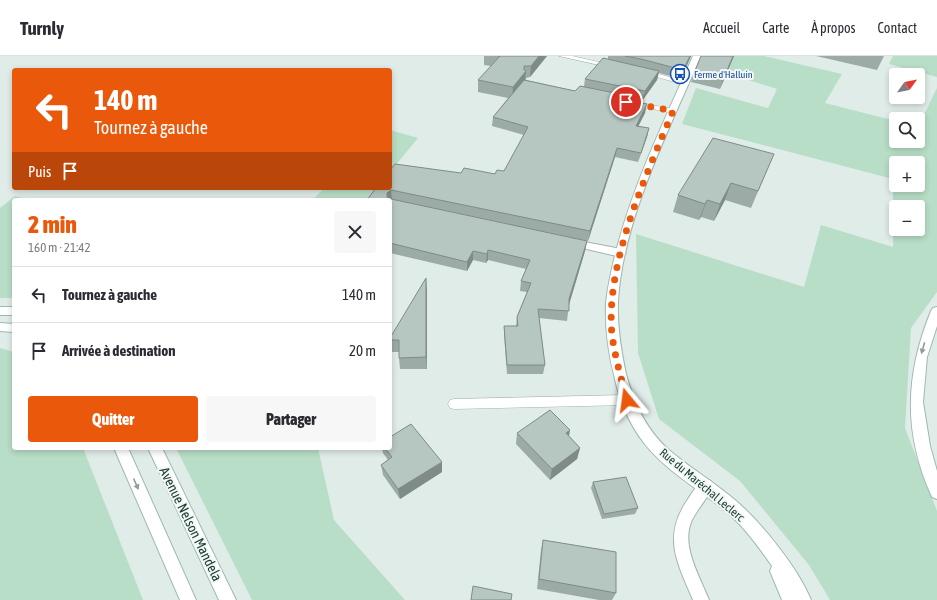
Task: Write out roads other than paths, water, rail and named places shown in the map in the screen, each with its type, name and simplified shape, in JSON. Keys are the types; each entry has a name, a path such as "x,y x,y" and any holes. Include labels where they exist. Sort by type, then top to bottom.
{"street":[{"name":"Rue du Maréchal Leclerc","path":"697,56 673,111 630,219 621,253 612,302 612,335 618,367 627,400 638,424 655,445 677,465 706,486 753,528 803,600"},
{"path":"560,240 621,253"},
{"path":"0,311 12,311"},
{"path":"937,311 924,346 918,369 916,388 919,433 925,460 937,492"},
{"path":"0,327 12,328"},
{"path":"122,450 188,600"},
{"name":"Avenue Nelson Mandela","path":"156,450 228,600"},
{"path":"701,600 681,550 682,526 692,506 706,486"},
{"name":"Rue du Maréchal Leclerc","path":"768,548 790,600"}],"lane":[{"path":"562,56 623,68"},
{"path":"634,70 686,83"},
{"path":"625,101 673,111"},
{"path":"454,404 627,400"}],"place":[{"name":"Ferme d'Halluin","path":"680,74"}]}
